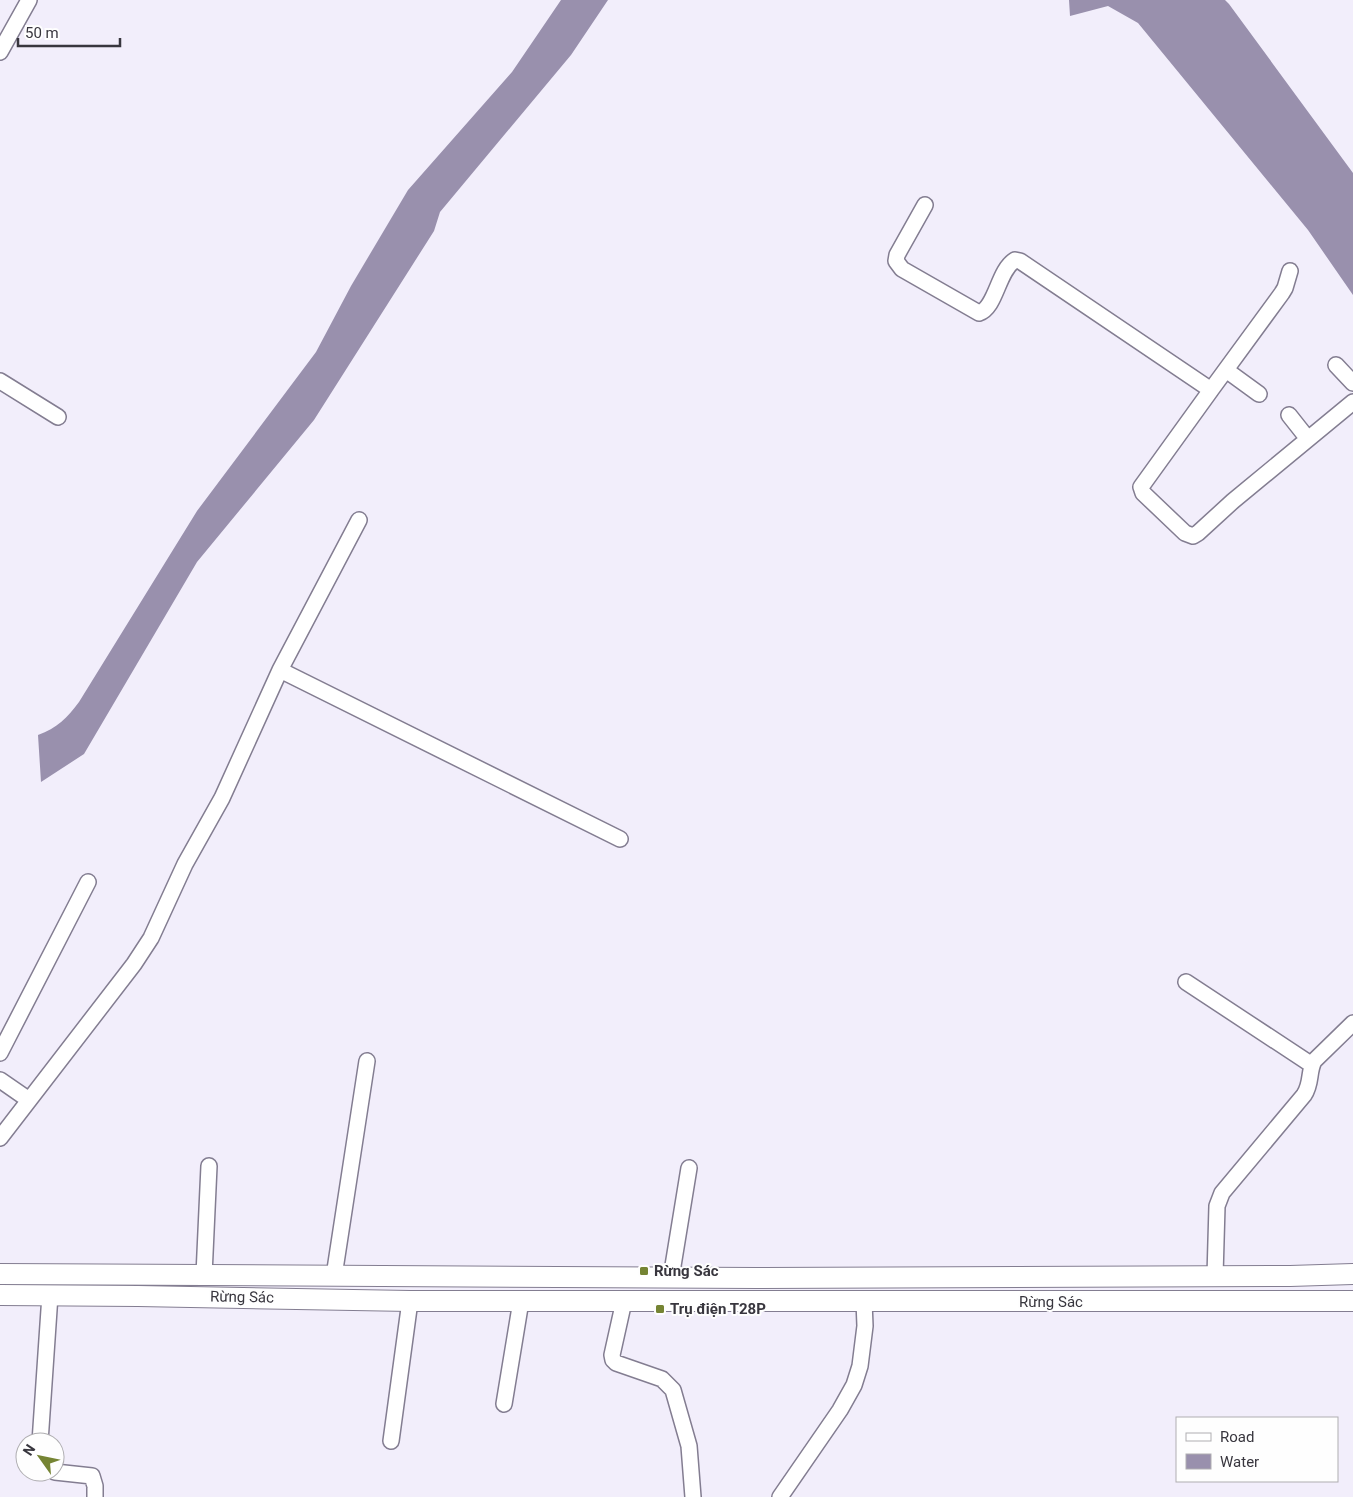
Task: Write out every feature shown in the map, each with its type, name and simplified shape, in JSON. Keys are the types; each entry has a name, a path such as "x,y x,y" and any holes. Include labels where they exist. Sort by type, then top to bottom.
{"main road":[{"name":"Rừng Sác","path":"0,1274 671,1278 1353,1274"},
{"path":"138,1275 138,1296"},
{"name":"Rừng Sác","path":"0,1295 410,1301 1353,1301"}],"street":[{"path":"0,52 4,37 30,0"},
{"path":"925,205 897,255 896,261 902,268 979,313 986,308 1008,265 1015,260 1020,261 1211,390"},
{"path":"1290,271 1282,293 1141,487 1143,493 1185,533 1193,536 1198,534 1234,501 1353,402"},
{"path":"1336,365 1353,383"},
{"path":"1226,370 1259,394"},
{"path":"0,381 58,417"},
{"path":"1288,415 1308,439"},
{"path":"0,1138 134,964 151,938 185,864 222,798 280,670 359,520"},
{"path":"280,670 620,839"},
{"path":"0,1053 88,882"},
{"path":"1186,982 1312,1065"},
{"path":"1215,1276 1218,1202 1222,1193 1304,1096 1309,1087 1312,1065 1322,1052 1353,1023"},
{"path":"334,1276 367,1061"},
{"path":"0,1080 29,1100"},
{"path":"204,1275 209,1166"},
{"path":"671,1278 689,1168"},
{"path":"41,1432 50,1295"},
{"path":"390,1441 410,1301"},
{"path":"504,1404 520,1301"},
{"path":"624,1301 612,1355 613,1360 616,1363 662,1379 674,1390 689,1446 693,1497"},
{"path":"780,1497 840,1410 854,1385 860,1366 865,1326 864,1301"},
{"path":"65,1473 92,1476 96,1486 95,1497"}],"water":[{"path":"561,0 608,0 571,55 440,212 434,231 314,420 197,562 84,754 41,782 38,735 61,722 79,702 197,511 316,352 351,286 408,190 512,72"},
{"path":"1069,0 1225,0 1229,4 1353,173 1353,295 1308,230 1138,23 1108,6 1070,16"}],"place":[{"name":"Rừng Sác","path":"644,1271"},
{"name":"Trụ điện T28P","path":"660,1309"}]}
